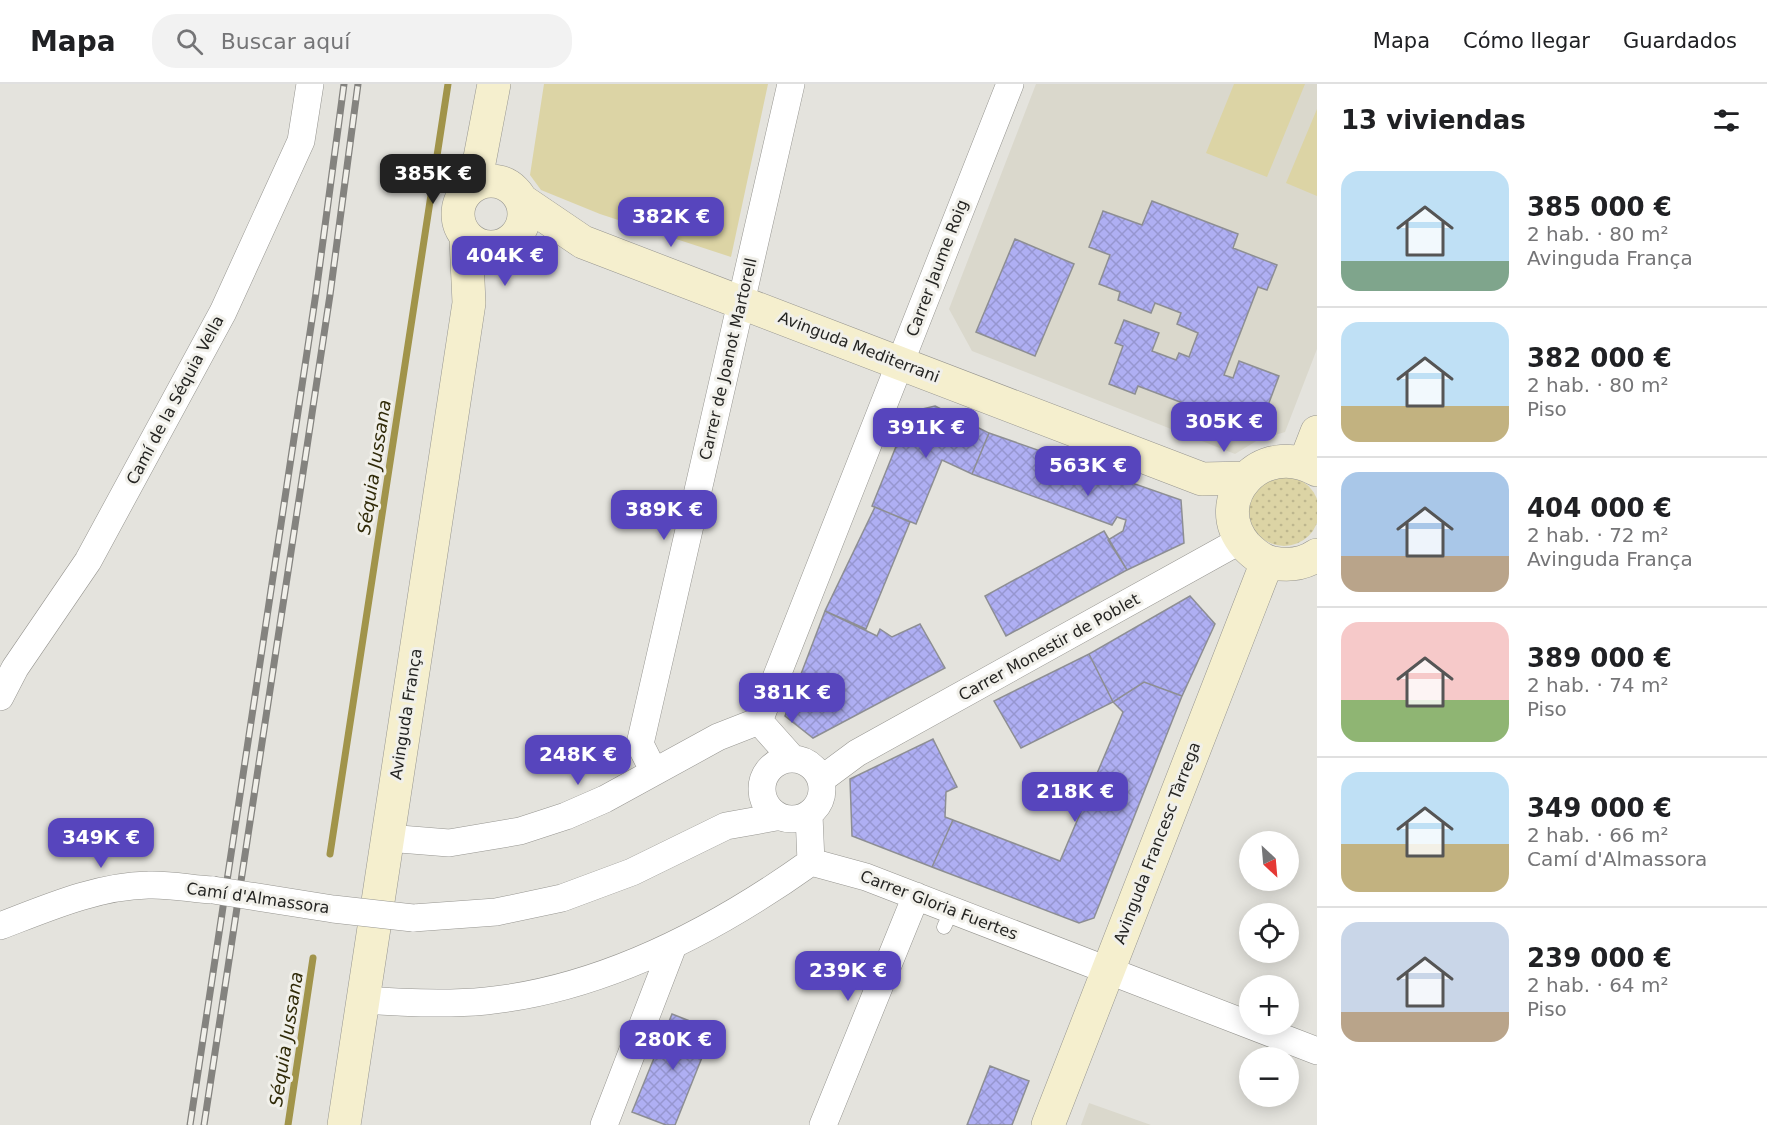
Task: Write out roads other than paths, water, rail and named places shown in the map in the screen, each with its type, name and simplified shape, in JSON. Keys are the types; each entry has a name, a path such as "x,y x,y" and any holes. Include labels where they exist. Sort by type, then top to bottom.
{"main road":[{"path":"492,98 502,190 524,222 492,241 457,219 460,199 502,190"},
{"name":"Avinguda Mediterrani","path":"502,190 583,242 1202,479 1246,478"},
{"name":"Avinguda Mediterrani","path":"492,241 583,242"},
{"name":"Avinguda França","path":"344,1125 469,303 492,241"},
{"path":"1237,527 1236,495 1246,478 1258,468 1273,461 1289,460 1311,466 1317,432"},
{"name":"Avinguda Mediterrani","path":"1202,479 1237,527 1252,553 1267,562"},
{"path":"1267,562 1283,565 1299,563 1317,555"},
{"name":"Avinguda Francesc Tàrrega","path":"1048,1125 1267,562"}],"street":[{"name":"Camí de la Séquia Vella","path":"0,697 15,668 88,561 223,312 301,141 310,84"},
{"name":"Carrer de Joanot Martorell","path":"654,772 640,744 791,84"},
{"name":"Carrer Jaume Roig","path":"759,721 1010,84"},
{"name":"Carrer Monestir de Poblet","path":"808,767 857,753 1237,527"},
{"path":"387,838 449,843 520,831 566,816 605,799 718,737 759,721 808,767 821,800 809,815 793,820 776,817 726,826"},
{"path":"726,826 760,788 770,766 808,767"},
{"path":"760,788 764,805 776,817"},
{"path":"363,1000 418,1004 485,1001 540,993 608,973 673,946 781,883 812,862 809,815"},
{"name":"Camí d'Almassora","path":"0,926 60,903 106,891 148,885 213,890 333,909 413,918 496,912 562,898 632,872 726,826"},
{"name":"Carrer Gloria Fuertes","path":"812,862 866,877 916,896 948,918 1108,969 1317,1051"},
{"path":"823,1125 916,896"},
{"path":"604,1125 673,946"}],"waterway":[{"name":"Séquia Jussana","path":"330,854 448,84"},
{"name":"Séquia Jussana","path":"288,1125 313,958"}],"railway":[{"path":"190,1125 316,293 344,84"},
{"path":"204,1125 330,295 358,84"}]}
